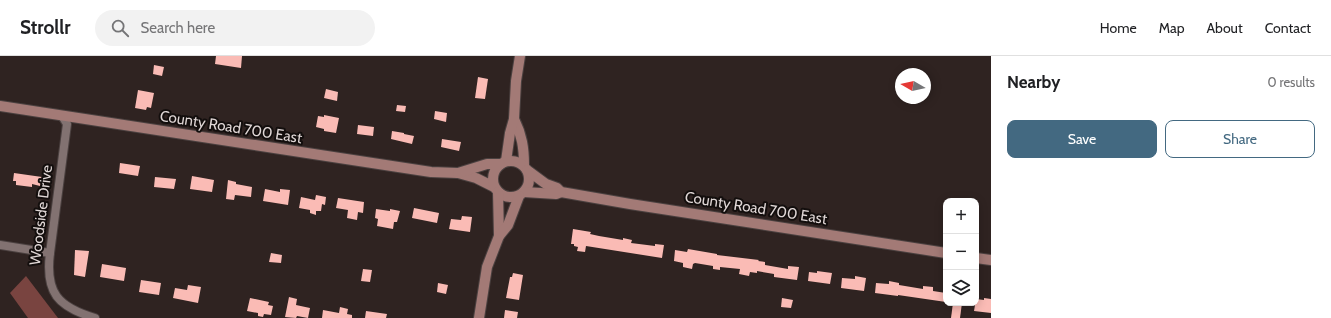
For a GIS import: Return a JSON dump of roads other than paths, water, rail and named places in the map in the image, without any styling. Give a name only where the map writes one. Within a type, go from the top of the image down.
[{"type":"main road","points":[[503,162],[514,119],[516,81],[520,56]]},
{"type":"main road","name":"County Road 700 East","points":[[0,106],[431,172],[458,173],[476,178],[496,189]]},
{"type":"main road","points":[[479,318],[487,267],[499,236],[508,225],[521,194],[529,182],[520,131],[514,119]]},
{"type":"main road","points":[[499,236],[496,189],[493,181],[493,174],[496,168],[503,162],[512,160],[518,162],[526,168]]},
{"type":"main road","name":"County Road 700 East","points":[[458,173],[486,164],[503,162]]},
{"type":"main road","name":"County Road 700 East","points":[[526,168],[546,184],[557,188],[561,192]]},
{"type":"main road","points":[[496,189],[508,197],[521,194]]},
{"type":"main road","name":"County Road 700 East","points":[[521,194],[556,194],[561,192],[943,253]]},
{"type":"main road","points":[[979,258],[991,260]]},
{"type":"street","name":"Woodside Drive","points":[[62,116],[67,124],[48,267],[48,279],[52,290],[70,308],[79,313],[95,318]]},
{"type":"street","points":[[0,245],[50,253]]}]
